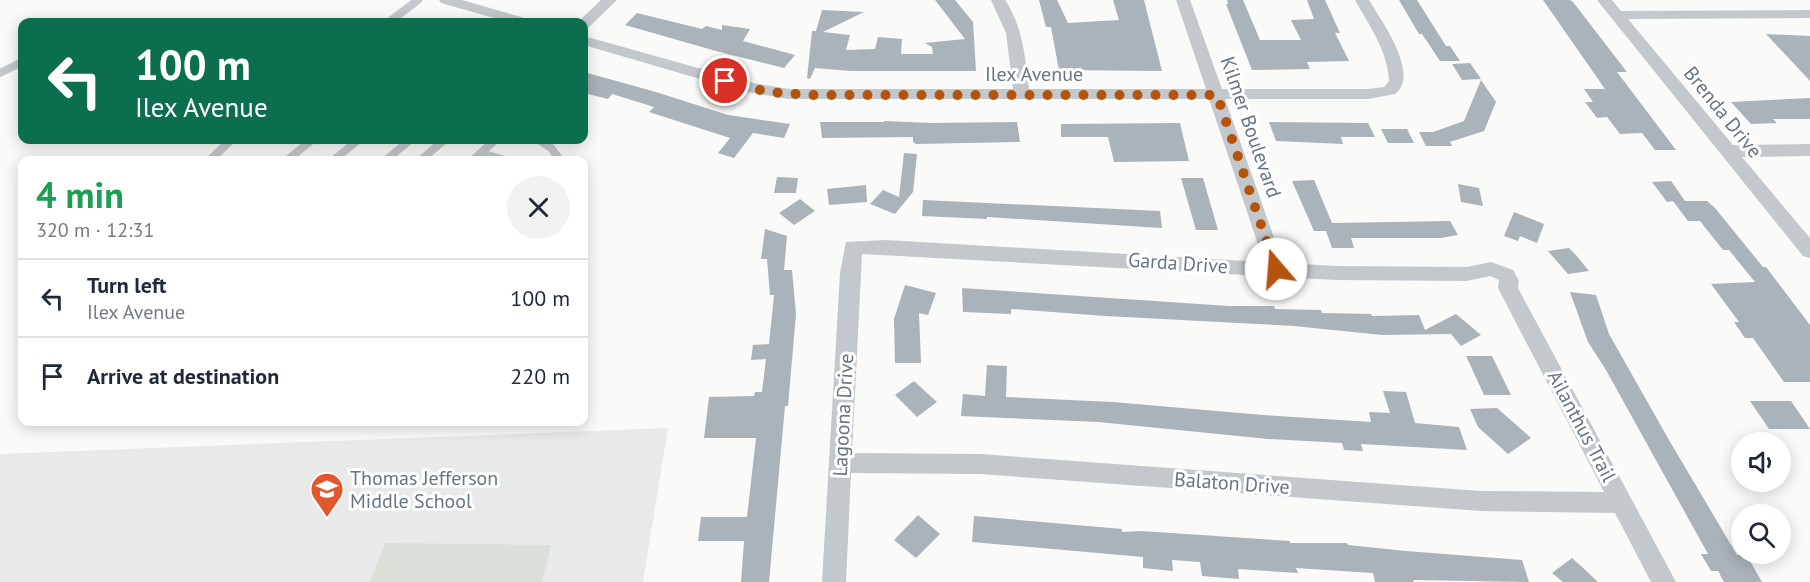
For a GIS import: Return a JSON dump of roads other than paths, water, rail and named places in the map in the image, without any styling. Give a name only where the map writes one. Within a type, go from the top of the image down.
[{"type":"street","points":[[447,0],[509,18]]},
{"type":"street","points":[[588,20],[610,0]]},
{"type":"street","points":[[998,0],[1008,18],[1015,41],[1022,95]]},
{"type":"street","name":"Kilmer Boulevard","points":[[1183,0],[1276,269]]},
{"type":"street","name":"Ilex Avenue","points":[[588,41],[747,87],[779,93],[812,95],[1353,94],[1392,89],[1399,79],[1398,72],[1391,53],[1362,0]]},
{"type":"street","name":"Brenda Drive","points":[[1604,0],[1810,251]]},
{"type":"street","points":[[1617,15],[1810,14]]},
{"type":"street","points":[[1728,151],[1810,150]]},
{"type":"street","name":"Garda Drive","points":[[854,247],[1054,255],[1389,275],[1467,274],[1491,269],[1501,272]]},
{"type":"street","name":"Lagoona Drive","points":[[834,582],[850,273],[854,247]]},
{"type":"street","name":"Ailanthus Trail","points":[[1501,272],[1506,275],[1509,281],[1508,288],[1665,582]]},
{"type":"street","name":"Balaton Drive","points":[[841,463],[980,464],[1480,501],[1623,503]]},
{"type":"lane","points":[[394,18],[418,0]]},
{"type":"lane","points":[[0,73],[18,64]]},
{"type":"lane","points":[[213,156],[226,144]]},
{"type":"lane","points":[[292,156],[307,144]]},
{"type":"lane","points":[[339,156],[353,144]]},
{"type":"lane","points":[[391,156],[405,144]]},
{"type":"lane","points":[[426,156],[440,144]]},
{"type":"lane","points":[[478,156],[491,144]]},
{"type":"lane","points":[[547,144],[559,156]]},
{"type":"lane","points":[[481,153],[491,156]]},
{"type":"place","name":"Thomas Jefferson Middle School","points":[[327,518]]}]
